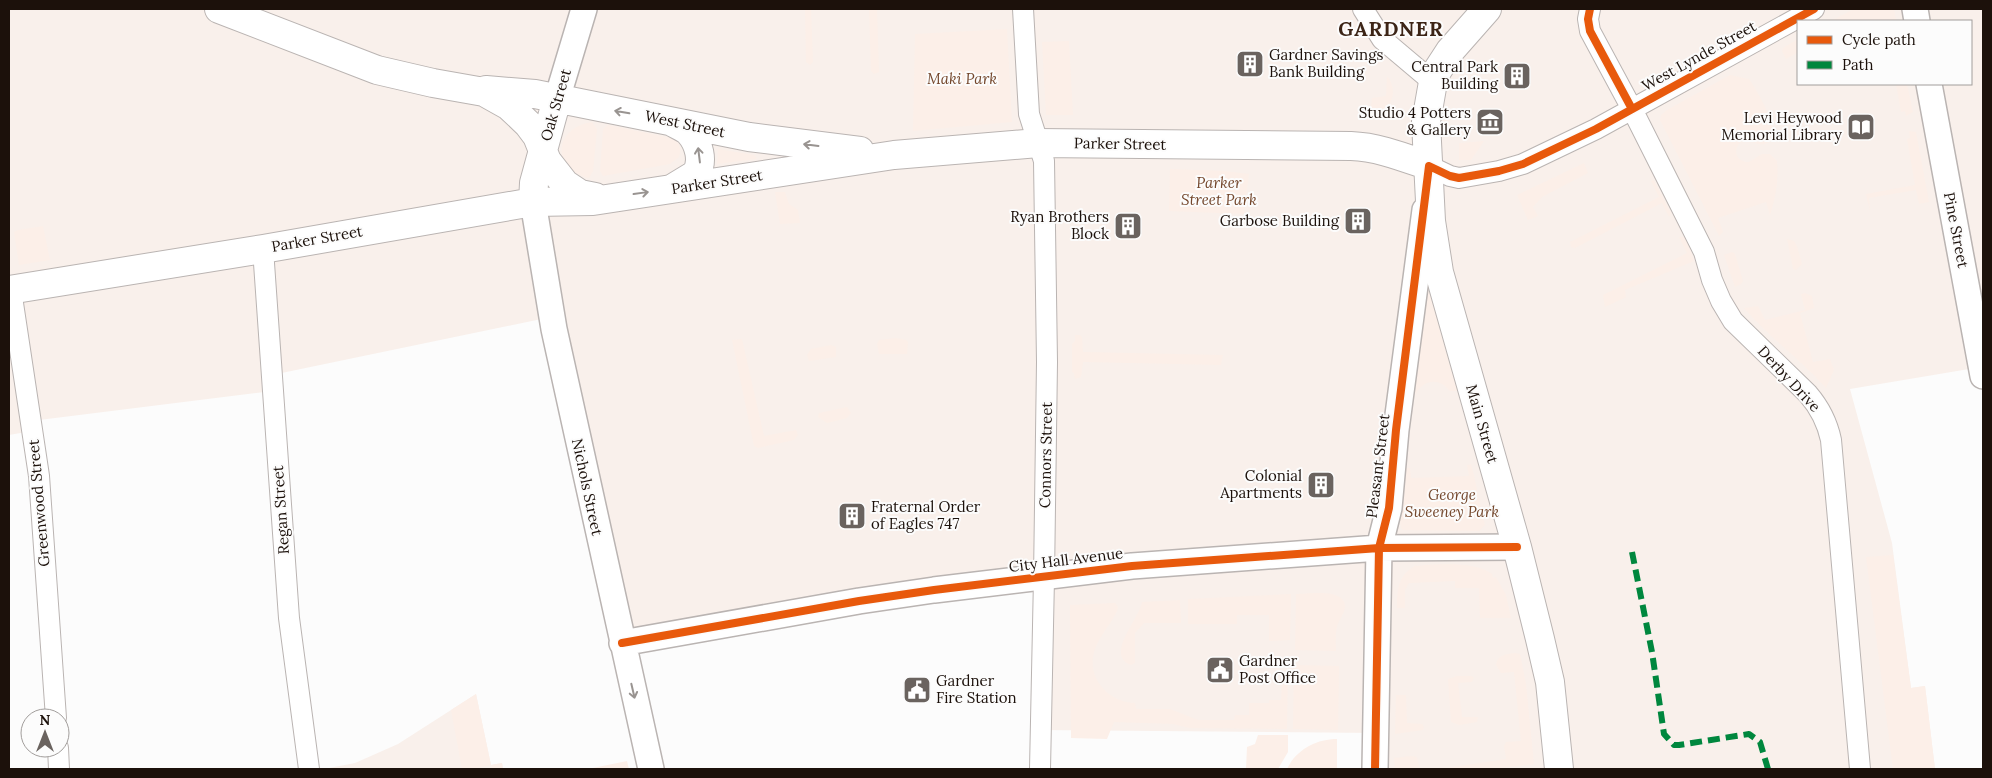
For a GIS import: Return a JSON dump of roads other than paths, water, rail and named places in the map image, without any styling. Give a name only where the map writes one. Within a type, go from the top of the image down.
[{"type":"main road","name":"West Street","points":[[220,9],[377,70],[432,83],[477,90],[498,89],[558,99],[757,138],[894,155]]},
{"type":"main road","name":"Main Street","points":[[1487,9],[1450,51],[1437,71],[1433,82],[1426,122],[1431,221],[1439,272],[1517,546],[1550,682],[1560,769]]},
{"type":"main road","name":"West Street","points":[[477,90],[500,101],[520,115],[537,136],[557,176],[573,190],[590,197],[609,198]]},
{"type":"main road","name":"Oak Street","points":[[533,202],[534,183],[558,99]]},
{"type":"main road","points":[[670,121],[690,134],[696,144],[700,159],[696,174],[672,189]]},
{"type":"main road","name":"Parker Street","points":[[10,290],[263,249],[533,202],[584,201],[609,198],[894,155],[1038,143],[1361,147],[1389,152],[1429,166]]},
{"type":"street","name":"Oak Street","points":[[558,99],[584,9]]},
{"type":"street","name":"Connors Street","points":[[1023,9],[1029,114],[1044,161],[1047,362],[1040,769]]},
{"type":"street","points":[[1363,9],[1382,39],[1433,82]]},
{"type":"street","name":"Derby Drive","points":[[1590,9],[1588,25],[1596,44],[1632,108],[1704,252],[1712,280],[1721,301],[1733,321],[1813,400],[1824,416],[1828,426],[1831,440],[1860,769]]},
{"type":"street","name":"West Lynde Street","points":[[1429,166],[1459,178],[1503,170],[1531,160],[1596,129],[1814,9]]},
{"type":"street","name":"Pine Street","points":[[1929,85],[1983,376]]},
{"type":"street","name":"Pleasant Street","points":[[1375,769],[1379,548],[1389,508],[1396,430],[1429,166]]},
{"type":"street","name":"Nichols Street","points":[[533,202],[554,329],[651,769]]},
{"type":"street","name":"Regan Street","points":[[263,249],[289,618],[309,769]]},
{"type":"street","name":"Greenwood Street","points":[[10,290],[39,476],[55,708]]},
{"type":"street","name":"City Hall Avenue","points":[[622,643],[939,589],[1044,578],[1132,566],[1379,548],[1517,546]]},
{"type":"place","name":"Gardner Savings Bank Building","points":[[1250,64]]},
{"type":"place","name":"Central Park Building","points":[[1517,76]]},
{"type":"place","name":"Studio 4 Potters & Gallery","points":[[1490,122]]},
{"type":"place","name":"Levi Heywood Memorial Library","points":[[1861,127]]},
{"type":"place","name":"Garbose Building","points":[[1358,221]]},
{"type":"place","name":"Ryan Brothers Block","points":[[1128,226]]},
{"type":"place","name":"Colonial Apartments","points":[[1321,485]]},
{"type":"place","name":"Fraternal Order of Eagles 747","points":[[852,516]]},
{"type":"place","name":"Gardner Post Office","points":[[1220,670]]},
{"type":"place","name":"Gardner Fire Station","points":[[917,690]]},
{"type":"district","name":"GARDNER","points":[[1391,29]]},
{"type":"park label","name":"Maki Park","points":[[962,79]]},
{"type":"park label","name":"Parker Street Park","points":[[1219,192]]},
{"type":"park label","name":"George Sweeney Park","points":[[1452,504]]}]
